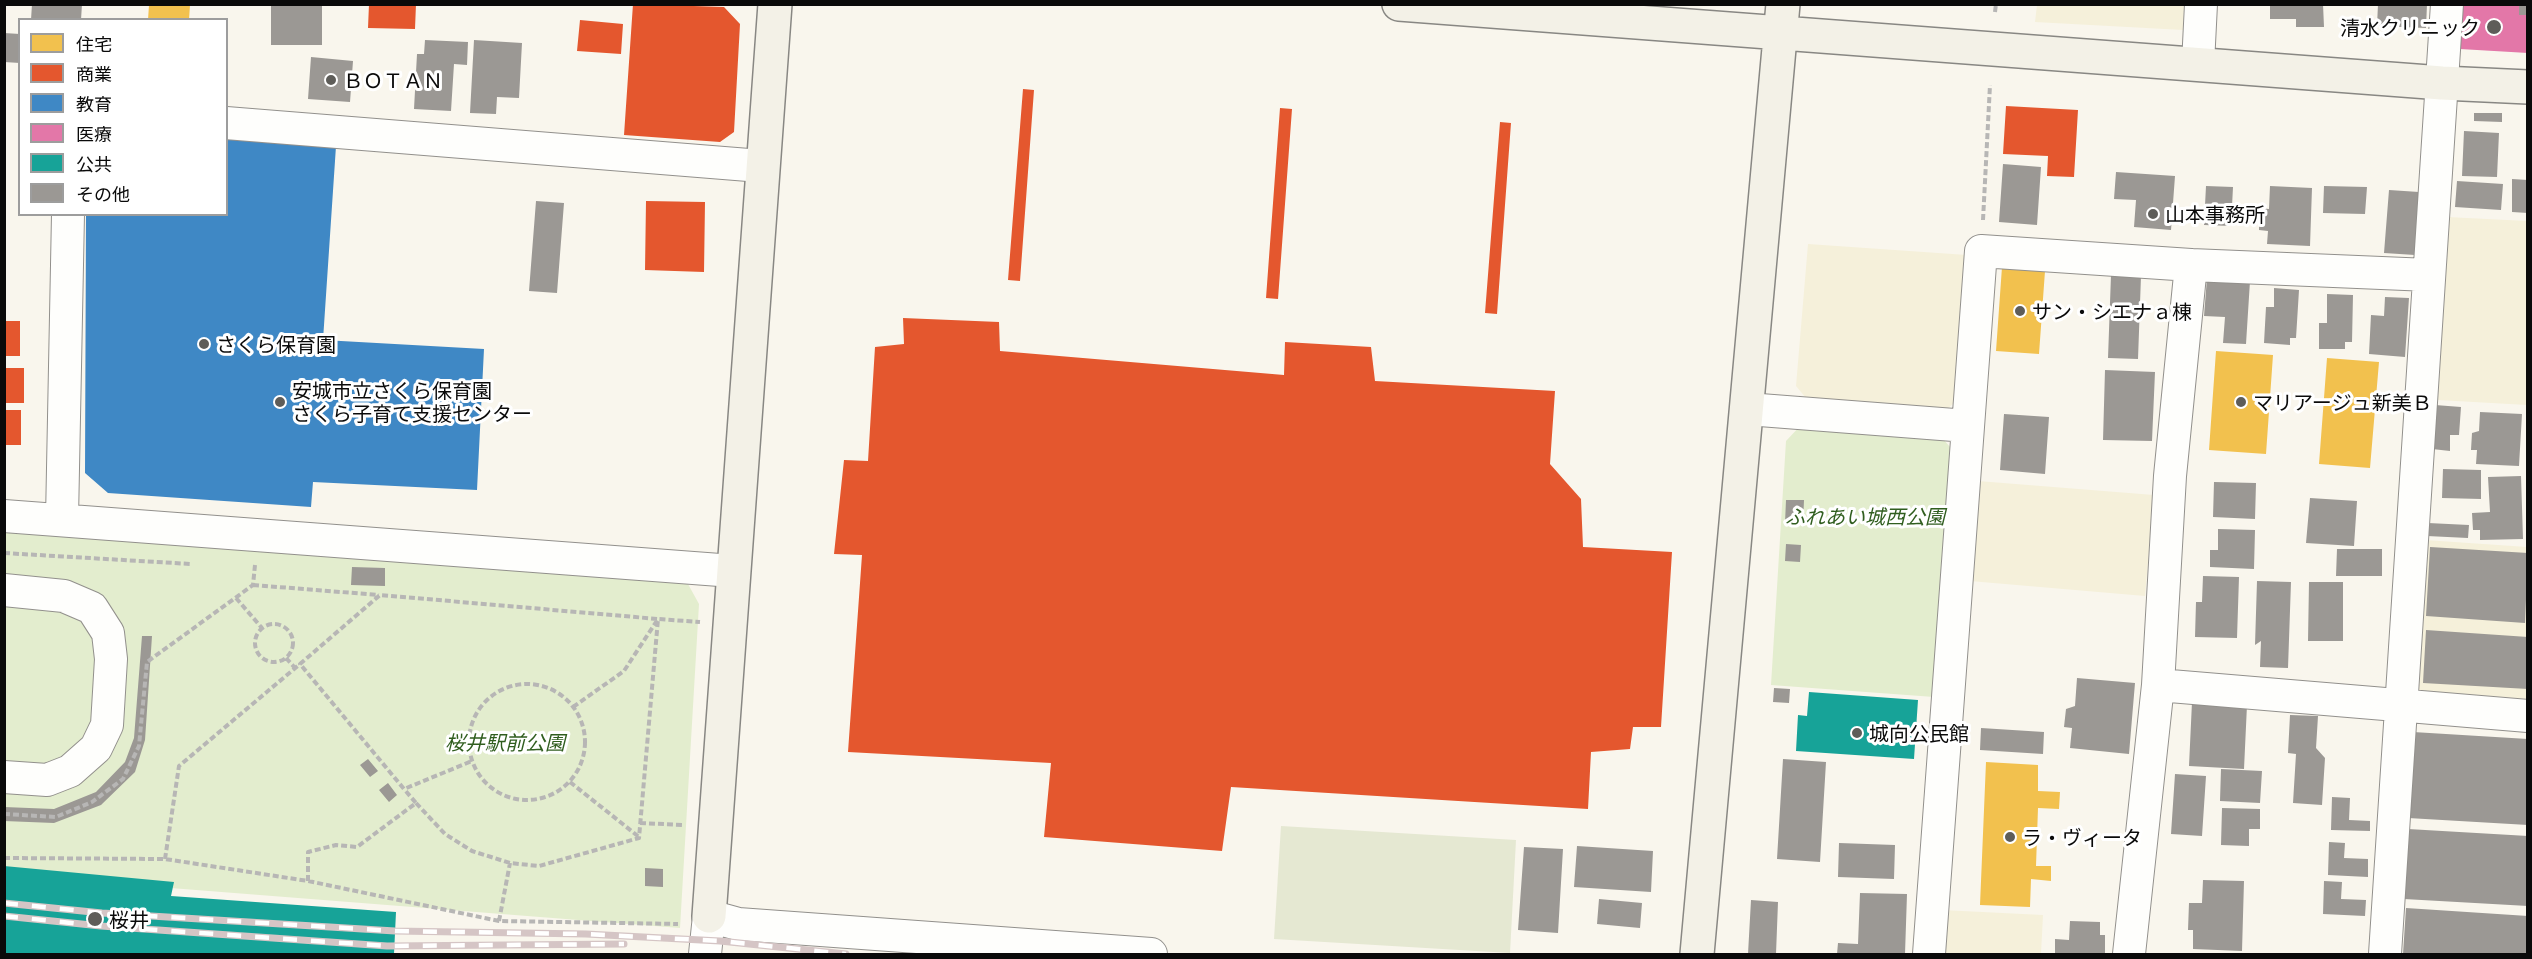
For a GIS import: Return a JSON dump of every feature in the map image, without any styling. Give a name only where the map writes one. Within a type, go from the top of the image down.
[{"type":"street","points":[[705,954],[697,920],[733,571],[761,166],[775,4]]},
{"type":"street","points":[[1399,4],[1782,19],[2198,64],[2528,87]]},
{"type":"street","points":[[2198,64],[2201,4]]},
{"type":"street","points":[[2385,954],[2447,4]]},
{"type":"street","points":[[1697,954],[1782,19]]},
{"type":"street","points":[[228,123],[761,166]]},
{"type":"street","points":[[62,519],[68,216]]},
{"type":"street","points":[[1929,954],[1981,251],[2191,265],[2428,275]]},
{"type":"street","points":[[2129,954],[2158,685],[2170,476],[2191,265]]},
{"type":"street","points":[[1747,409],[1967,426]]},
{"type":"street","points":[[4,516],[733,571]]},
{"type":"street","points":[[4,590],[64,596],[92,608],[108,633],[111,659],[107,725],[96,748],[70,771],[47,780],[4,777]]},
{"type":"street","points":[[2158,685],[2528,716]]},
{"type":"street","points":[[697,920],[1151,954]]},
{"type":"path","points":[[1995,12],[1996,4]]},
{"type":"path","points":[[1981,251],[1990,85]]},
{"type":"path","points":[[253,585],[258,534]]},
{"type":"path","points":[[4,553],[195,565]]},
{"type":"path","points":[[243,568],[255,568]]},
{"type":"path","points":[[147,662],[253,585],[706,623]]},
{"type":"path","points":[[165,859],[179,766],[380,595]]},
{"type":"path","points":[[236,598],[261,628]]},
{"type":"path","points":[[573,707],[624,671],[658,619]]},
{"type":"path","points":[[639,838],[658,619]]},
{"type":"path","points":[[272,624],[289,631],[293,644],[286,658],[270,662],[259,655],[255,638],[261,628],[272,624]]},
{"type":"path","points":[[286,658],[295,668]]},
{"type":"path","points":[[300,664],[416,803],[445,834],[472,851],[510,863],[539,866],[639,838]]},
{"type":"path","points":[[527,683],[544,686],[561,694],[573,707],[583,725],[585,745],[580,764],[570,782],[554,794],[535,800],[515,799],[497,792],[482,779],[472,761],[469,744],[471,725],[479,709],[491,696],[507,687],[527,683]]},
{"type":"path","points":[[404,789],[472,761]]},
{"type":"path","points":[[570,782],[639,838]]},
{"type":"path","points":[[308,881],[308,852],[336,845],[357,847],[416,803]]},
{"type":"path","points":[[640,823],[691,825]]},
{"type":"path","points":[[4,858],[165,859],[308,881],[499,921],[697,920]]},
{"type":"path","points":[[499,921],[510,863]]},
{"type":"shaded area","points":[[2037,5],[2184,5],[2183,30],[2035,22]]},
{"type":"shaded area","points":[[2447,217],[2527,221],[2527,405],[2438,400]]},
{"type":"shaded area","points":[[1808,244],[1967,255],[1956,401],[1945,411],[1806,398],[1796,386]]},
{"type":"shaded area","points":[[1978,481],[2154,495],[2145,596],[1970,581]]},
{"type":"shaded area","points":[[2425,540],[2527,547],[2527,699],[2415,691]]},
{"type":"shaded area","points":[[1942,910],[2043,915],[2041,954],[1940,954]]},
{"type":"green space","name":"ふれあい城西公園","points":[[1802,424],[1944,440],[1956,454],[1934,697],[1771,685],[1786,441]]},
{"type":"green space","name":"桜井駅前公園","points":[[5,532],[688,584],[699,604],[680,928],[5,875]]},
{"type":"green space","points":[[1281,826],[1516,840],[1510,953],[1274,939]]},
{"type":"building: 住宅","points":[[149,5],[190,5],[189,18],[148,18]]},
{"type":"building: 住宅","name":"サン・シエナａ棟","points":[[2002,267],[2045,271],[2039,354],[1996,351]]},
{"type":"building: 住宅","name":"マリアージュ新美Ｂ","points":[[2216,351],[2273,355],[2266,454],[2209,450]]},
{"type":"building: 住宅","points":[[2327,358],[2379,362],[2370,468],[2319,464]]},
{"type":"building: 住宅","name":"ラ・ヴィータ","points":[[1986,762],[2038,765],[2038,791],[2060,792],[2059,809],[2038,808],[2036,866],[2051,866],[2051,881],[2031,879],[2030,907],[1980,905]]},
{"type":"building: 商業","points":[[369,4],[416,4],[415,29],[368,28]]},
{"type":"building: 商業","points":[[633,4],[724,7],[740,24],[734,132],[720,142],[624,135]]},
{"type":"building: 商業","points":[[580,20],[623,24],[621,54],[577,51]]},
{"type":"building: 商業","points":[[1023,89],[1034,90],[1020,281],[1008,280]]},
{"type":"building: 商業","points":[[2006,106],[2078,110],[2074,177],[2047,176],[2048,156],[2003,154]]},
{"type":"building: 商業","points":[[1280,108],[1292,109],[1278,299],[1266,298]]},
{"type":"building: 商業","points":[[1500,122],[1511,123],[1497,314],[1485,313]]},
{"type":"building: 商業","points":[[646,201],[705,202],[704,272],[645,270]]},
{"type":"building: 商業","points":[[903,318],[999,322],[1000,351],[1284,375],[1285,342],[1371,347],[1375,381],[1555,391],[1550,464],[1581,499],[1583,547],[1672,552],[1661,727],[1633,727],[1630,749],[1591,752],[1588,809],[1231,787],[1222,851],[1044,837],[1051,763],[848,752],[862,555],[834,554],[844,460],[868,461],[875,347],[904,344]]},
{"type":"building: 商業","points":[[4,321],[20,321],[20,356],[4,356]]},
{"type":"building: 商業","points":[[4,368],[24,368],[24,403],[4,403]]},
{"type":"building: 商業","points":[[4,410],[21,410],[21,445],[4,445]]},
{"type":"building: 教育","name":"さくら保育園","points":[[228,138],[336,146],[323,340],[484,349],[477,490],[313,482],[311,507],[108,493],[85,473],[86,216],[228,216]]},
{"type":"building: 医療","name":"清水クリニック","points":[[2462,4],[2528,4],[2528,53],[2460,49]]},
{"type":"building: 公共","name":"城向公民館","points":[[1809,692],[1918,700],[1914,759],[1796,751],[1798,715],[1807,716]]},
{"type":"building: 公共","name":"桜井","points":[[4,866],[174,882],[171,896],[396,912],[394,954],[4,954]]},
{"type":"building: その他","points":[[32,4],[82,4],[81,18],[31,18]]},
{"type":"building: その他","points":[[271,4],[322,4],[322,45],[271,45]]},
{"type":"building: その他","points":[[2270,4],[2323,4],[2324,27],[2296,27],[2296,19],[2270,19]]},
{"type":"building: その他","points":[[2378,4],[2427,4],[2426,28],[2377,26]]},
{"type":"building: その他","points":[[2519,4],[2528,4],[2528,15],[2519,15]]},
{"type":"building: その他","points":[[4,33],[18,34],[18,63],[4,62]]},
{"type":"building: その他","points":[[425,40],[468,42],[467,65],[454,64],[451,111],[414,109],[417,54],[424,54]]},
{"type":"building: その他","points":[[474,40],[522,43],[519,98],[497,97],[496,114],[470,113]]},
{"type":"building: その他","name":"ＢＯＴＡＮ","points":[[311,57],[353,61],[350,102],[308,99]]},
{"type":"building: その他","points":[[2474,113],[2502,113],[2502,122],[2474,121]]},
{"type":"building: その他","points":[[2464,131],[2499,133],[2497,177],[2462,176]]},
{"type":"building: その他","points":[[2003,164],[2041,167],[2037,225],[1999,222]]},
{"type":"building: その他","name":"山本事務所","points":[[2116,172],[2175,176],[2171,230],[2134,227],[2136,200],[2114,199]]},
{"type":"building: その他","points":[[2512,179],[2528,180],[2528,213],[2512,212]]},
{"type":"building: その他","points":[[2457,181],[2503,184],[2501,210],[2455,207]]},
{"type":"building: その他","points":[[2206,186],[2233,187],[2231,226],[2204,225]]},
{"type":"building: その他","points":[[2270,186],[2312,188],[2310,246],[2267,244],[2268,231],[2259,230],[2259,208],[2269,209]]},
{"type":"building: その他","points":[[2324,186],[2367,187],[2365,214],[2323,213]]},
{"type":"building: その他","points":[[2389,190],[2419,192],[2415,255],[2384,253]]},
{"type":"building: その他","points":[[536,201],[564,203],[557,293],[529,291]]},
{"type":"building: その他","points":[[2111,275],[2141,276],[2138,359],[2108,358]]},
{"type":"building: その他","points":[[2207,278],[2250,281],[2246,344],[2223,343],[2225,317],[2204,316]]},
{"type":"building: その他","points":[[2274,288],[2299,290],[2296,338],[2290,338],[2290,345],[2264,343],[2266,307],[2274,307]]},
{"type":"building: その他","points":[[2327,294],[2353,295],[2352,342],[2345,342],[2345,349],[2319,349],[2319,323],[2327,323]]},
{"type":"building: その他","points":[[2385,297],[2409,298],[2405,357],[2369,354],[2371,315],[2384,316]]},
{"type":"building: その他","points":[[2105,370],[2155,372],[2152,441],[2103,440]]},
{"type":"building: その他","points":[[2435,405],[2461,407],[2459,435],[2450,435],[2450,451],[2432,449]]},
{"type":"building: その他","points":[[2480,412],[2522,414],[2519,466],[2476,464],[2477,450],[2471,450],[2472,433],[2479,431]]},
{"type":"building: その他","points":[[2004,414],[2049,417],[2045,474],[2000,470]]},
{"type":"building: その他","points":[[2443,469],[2481,470],[2481,499],[2442,498]]},
{"type":"building: その他","points":[[2521,476],[2523,539],[2480,540],[2480,530],[2473,530],[2472,513],[2490,512],[2488,477]]},
{"type":"building: その他","points":[[2214,482],[2256,483],[2255,519],[2213,517]]},
{"type":"building: その他","points":[[2310,498],[2357,501],[2354,546],[2306,543]]},
{"type":"building: その他","points":[[1786,500],[1804,500],[1803,524],[1785,523]]},
{"type":"building: その他","points":[[2428,523],[2469,525],[2468,538],[2427,536]]},
{"type":"building: その他","points":[[2218,529],[2255,530],[2254,569],[2210,567],[2210,550],[2218,550]]},
{"type":"building: その他","points":[[1786,544],[1801,545],[1800,562],[1785,561]]},
{"type":"building: その他","points":[[2430,547],[2528,553],[2525,623],[2426,616]]},
{"type":"building: その他","points":[[2337,549],[2382,549],[2382,576],[2336,576]]},
{"type":"building: その他","points":[[352,567],[385,568],[385,586],[351,585]]},
{"type":"building: その他","points":[[2203,576],[2239,577],[2237,638],[2195,637],[2196,602],[2202,602]]},
{"type":"building: その他","points":[[2257,581],[2291,582],[2288,668],[2260,667],[2261,641],[2255,645]]},
{"type":"building: その他","points":[[2309,582],[2343,582],[2343,641],[2308,641]]},
{"type":"building: その他","points":[[2426,630],[2528,637],[2528,689],[2423,683]]},
{"type":"building: その他","points":[[142,636],[152,636],[145,740],[135,772],[101,805],[54,823],[4,821],[4,807],[54,809],[96,792],[125,762],[134,738]]},
{"type":"building: その他","points":[[2077,678],[2135,683],[2129,754],[2070,748],[2072,728],[2064,727],[2066,709],[2075,706]]},
{"type":"building: その他","points":[[1774,688],[1790,689],[1789,703],[1773,702]]},
{"type":"building: その他","points":[[2192,702],[2247,705],[2244,769],[2189,766]]},
{"type":"building: その他","points":[[2290,715],[2318,716],[2316,748],[2325,758],[2322,805],[2293,803],[2296,754],[2288,753]]},
{"type":"building: その他","points":[[1981,728],[2044,732],[2043,754],[1980,750]]},
{"type":"building: その他","points":[[2413,732],[2528,739],[2528,825],[2408,818]]},
{"type":"building: その他","points":[[368,759],[378,771],[370,777],[360,765]]},
{"type":"building: その他","points":[[1783,759],[1826,762],[1820,862],[1777,859]]},
{"type":"building: その他","points":[[2221,769],[2262,771],[2260,803],[2220,801]]},
{"type":"building: その他","points":[[2175,774],[2206,776],[2202,836],[2171,834]]},
{"type":"building: その他","points":[[388,783],[397,795],[389,802],[379,790]]},
{"type":"building: その他","points":[[2332,797],[2350,798],[2349,820],[2370,821],[2370,831],[2331,830]]},
{"type":"building: その他","points":[[2222,808],[2260,809],[2260,829],[2249,829],[2249,846],[2221,845]]},
{"type":"building: その他","points":[[2408,829],[2528,836],[2528,906],[2404,899]]},
{"type":"building: その他","points":[[2329,842],[2345,843],[2344,858],[2368,859],[2368,877],[2328,875]]},
{"type":"building: その他","points":[[1839,843],[1895,845],[1894,879],[1838,877]]},
{"type":"building: その他","points":[[1577,846],[1653,851],[1651,892],[1574,887]]},
{"type":"building: その他","points":[[1524,847],[1563,849],[1558,933],[1518,930]]},
{"type":"building: その他","points":[[645,868],[663,869],[663,887],[645,886]]},
{"type":"building: その他","points":[[2203,880],[2244,881],[2242,951],[2193,949],[2193,930],[2188,930],[2189,903],[2202,903]]},
{"type":"building: その他","points":[[2324,881],[2342,882],[2341,899],[2366,900],[2365,916],[2323,914]]},
{"type":"building: その他","points":[[1860,893],[1907,894],[1905,954],[1837,954],[1838,943],[1858,944]]},
{"type":"building: その他","points":[[1599,899],[1642,903],[1640,928],[1597,924]]},
{"type":"building: その他","points":[[1751,900],[1778,902],[1776,954],[1748,954]]},
{"type":"building: その他","points":[[2406,908],[2528,916],[2528,954],[2403,954]]},
{"type":"building: その他","points":[[2070,921],[2100,922],[2100,935],[2105,935],[2105,954],[2055,954],[2055,939],[2069,940]]},
{"type":"railway","points":[[4,903],[102,913],[395,931],[586,934],[720,941],[846,954]]},
{"type":"railway","points":[[4,916],[101,926],[387,946],[624,944]]},
{"type":"place","name":"清水クリニック","points":[[2494,27]]},
{"type":"place","name":"ＢＯＴＡＮ","points":[[331,80]]},
{"type":"place","name":"山本事務所","points":[[2153,214]]},
{"type":"place","name":"サン・シエナａ棟","points":[[2020,311]]},
{"type":"place","name":"さくら保育園","points":[[204,344]]},
{"type":"place","name":"安城市立さくら保育園 さくら子育て支援センター","points":[[280,402]]},
{"type":"place","name":"マリアージュ新美Ｂ","points":[[2241,402]]},
{"type":"place","name":"城向公民館","points":[[1857,733]]},
{"type":"place","name":"ラ・ヴィータ","points":[[2010,837]]},
{"type":"place","name":"桜井","points":[[95,919]]}]
